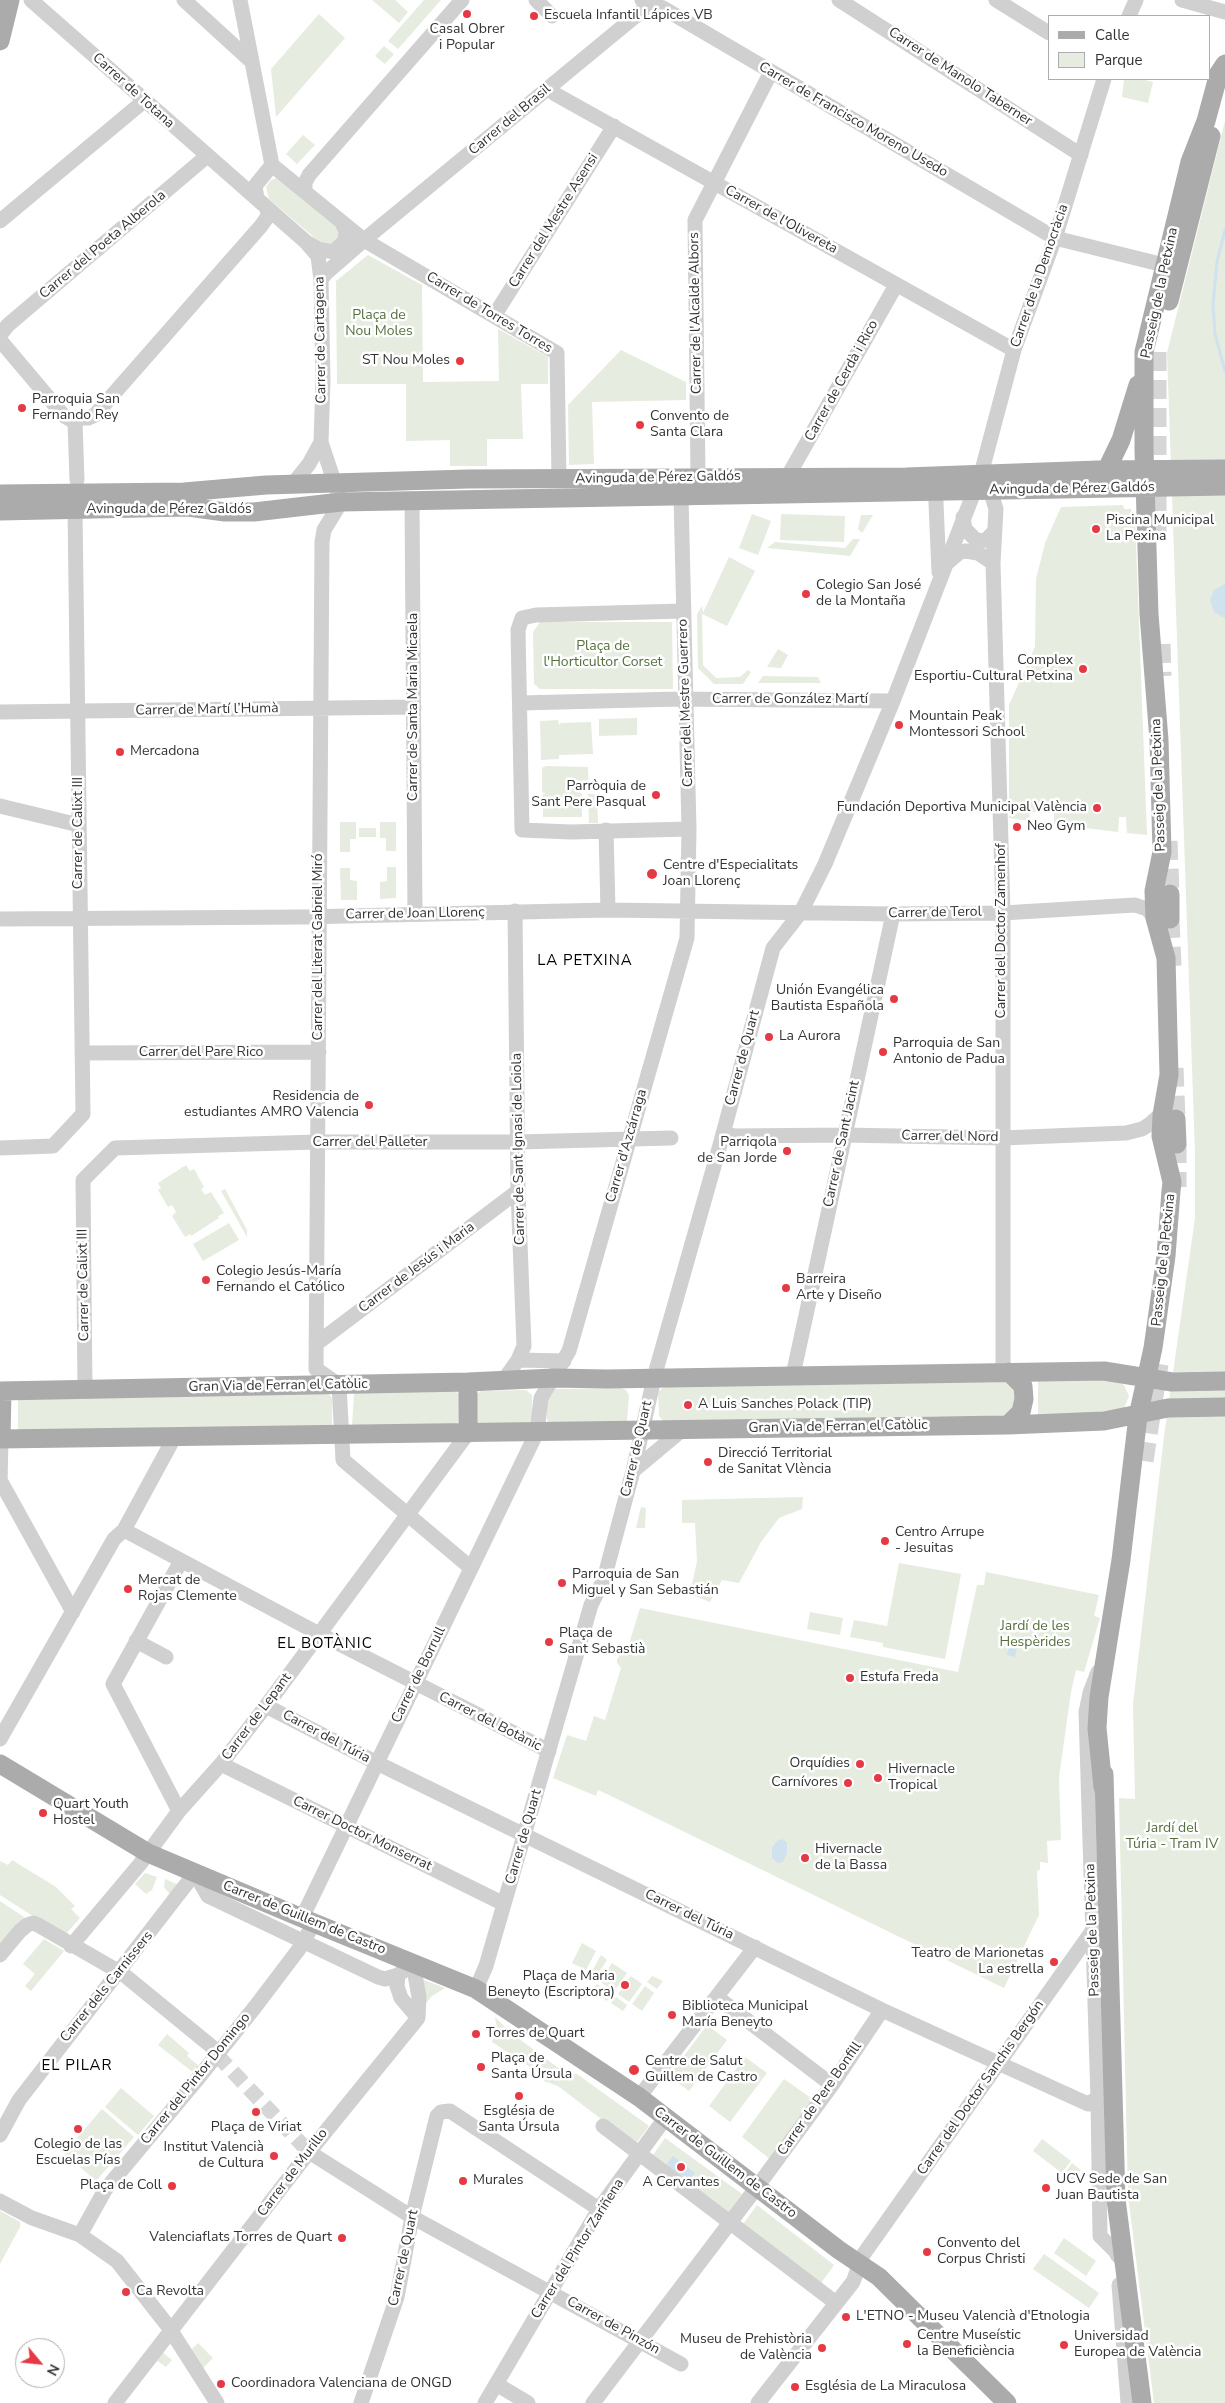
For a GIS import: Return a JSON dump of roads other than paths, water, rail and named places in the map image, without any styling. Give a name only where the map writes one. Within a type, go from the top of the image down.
[{"type":"main road","points":[[0,41],[10,0]]},
{"type":"main road","name":"Passeig de la Petxina","points":[[1177,1144],[1170,1111],[1166,958],[1163,919],[1154,891],[1162,852],[1159,740],[1148,614],[1144,469],[1151,352],[1164,265],[1190,162],[1206,121],[1219,72],[1225,64]]},
{"type":"main road","name":"Passeig de la Petxina","points":[[1151,352],[1225,82]]},
{"type":"main road","points":[[1107,469],[1124,431],[1151,352]]},
{"type":"main road","points":[[1171,478],[1225,468]]},
{"type":"main road","name":"Avinguda de Pérez Galdós","points":[[982,485],[1107,469],[1144,469],[1171,478]]},
{"type":"main road","name":"Avinguda de Pérez Galdós","points":[[0,494],[184,492],[266,485],[468,479],[788,476],[935,484],[1145,489],[1171,478]]},
{"type":"main road","points":[[1171,478],[1225,486]]},
{"type":"main road","name":"Avinguda de Pérez Galdós","points":[[0,482],[184,480],[266,485]]},
{"type":"main road","name":"Avinguda de Pérez Galdós","points":[[0,511],[188,507],[224,512],[254,512],[308,504],[341,502],[681,496],[935,484]]},
{"type":"main road","name":"Avinguda de Pérez Galdós","points":[[0,499],[212,496],[275,503],[308,504]]},
{"type":"main road","points":[[1157,532],[1161,644]]},
{"type":"main road","name":"Passeig de la Petxina","points":[[1163,919],[1170,894]]},
{"type":"main road","name":"Passeig de la Petxina","points":[[1104,1788],[1097,1714],[1115,1600],[1138,1416],[1145,1378],[1154,1348],[1166,1256],[1172,1182],[1161,1136],[1170,1111]]},
{"type":"main road","name":"Gran Via de Ferran el Catòlic","points":[[1,1391],[468,1382],[554,1378],[1104,1371],[1172,1382],[1225,1381]]},
{"type":"main road","points":[[1006,1372],[1023,1386],[1024,1398],[1020,1412],[1008,1425]]},
{"type":"main road","points":[[468,1382],[468,1433]]},
{"type":"main road","points":[[1,1391],[1,1438]]},
{"type":"main road","name":"Gran Via de Ferran el Catòlic","points":[[1,1438],[1008,1425],[1104,1421],[1138,1416],[1168,1408],[1225,1407]]},
{"type":"main road","name":"Passeig de la Petxina","points":[[1142,2403],[1116,2199],[1104,1788],[1108,1699],[1124,1631],[1144,1461]]},
{"type":"main road","name":"Carrer de Guillem de Castro","points":[[0,1764],[148,1853],[476,1989],[639,2097],[879,2277],[1007,2403]]},
{"type":"street","name":"Carrer de Totana","points":[[32,0],[144,101],[306,242]]},
{"type":"street","points":[[184,0],[252,62]]},
{"type":"street","points":[[70,418],[88,418],[95,415],[268,216],[255,186],[272,165],[240,0]]},
{"type":"street","points":[[305,192],[305,183],[309,175],[462,0]]},
{"type":"street","points":[[536,0],[552,16]]},
{"type":"street","name":"Carrer de Manolo Taberner","points":[[839,0],[1081,155]]},
{"type":"street","points":[[996,0],[1048,32]]},
{"type":"street","points":[[1129,15],[1136,0]]},
{"type":"street","points":[[1182,0],[1225,12]]},
{"type":"street","name":"Carrer de Francisco Moreno Usedo","points":[[649,1],[1055,238],[1164,265]]},
{"type":"street","name":"Carrer del Brasil","points":[[322,280],[326,273],[364,240],[548,88],[649,1]]},
{"type":"street","name":"Carrer de l'Alcalde Albors","points":[[698,477],[695,220],[772,72]]},
{"type":"street","name":"Carrer de la Democràcia","points":[[893,701],[963,517],[982,485],[1014,350],[1055,238],[1104,80]]},
{"type":"street","name":"Carrer de l'Olivereta","points":[[548,88],[555,94],[1014,350]]},
{"type":"street","points":[[0,221],[144,101]]},
{"type":"street","name":"Carrer del Mestre Asensi","points":[[494,316],[614,126]]},
{"type":"street","name":"Carrer del Poeta Alberola","points":[[0,335],[8,325],[208,156]]},
{"type":"street","name":"Carrer de Torres Torres","points":[[272,165],[364,240],[557,353],[559,479]]},
{"type":"street","points":[[306,242],[323,251],[338,249],[345,240],[346,231],[342,223]]},
{"type":"street","name":"Carrer de Cartagena","points":[[306,242],[318,256],[322,280],[323,380],[321,442]]},
{"type":"street","name":"Carrer de Cerdà i Rico","points":[[788,476],[896,285]]},
{"type":"street","points":[[0,340],[62,413],[75,424],[77,480]]},
{"type":"street","points":[[321,442],[341,502]]},
{"type":"street","points":[[292,484],[309,464],[321,442]]},
{"type":"street","points":[[935,484],[938,583]]},
{"type":"street","name":"Carrer del Doctor Zamenhof","points":[[982,485],[996,509],[992,563],[1003,912],[1002,1138],[1006,1372]]},
{"type":"street","name":"Carrer del Mestre Guerrero","points":[[681,496],[687,699],[688,911]]},
{"type":"street","name":"Carrer de Santa Maria Micaela","points":[[412,500],[415,914]]},
{"type":"street","name":"Carrer del Literat Gabriel Miró","points":[[340,1385],[316,1369],[316,1344],[322,542],[324,530],[341,502]]},
{"type":"street","name":"Carrer de Calixt III","points":[[0,1148],[53,1146],[83,1114],[75,510]]},
{"type":"street","points":[[963,517],[964,529],[977,541],[986,540],[995,531]]},
{"type":"street","points":[[946,563],[960,552],[973,551],[992,563]]},
{"type":"street","points":[[683,612],[536,615],[522,618],[518,630],[521,703],[522,830],[571,832],[689,829]]},
{"type":"street","points":[[521,703],[687,699]]},
{"type":"street","name":"Carrer de González Martí","points":[[687,699],[893,701]]},
{"type":"street","name":"Carrer de Quart","points":[[476,1989],[486,1966],[591,1605],[604,1580],[633,1471],[654,1378],[773,948],[801,912],[825,864],[893,701]]},
{"type":"street","name":"Carrer de Martí l’Humà","points":[[0,712],[414,707]]},
{"type":"street","points":[[0,806],[79,825]]},
{"type":"street","points":[[606,830],[608,910]]},
{"type":"street","name":"Carrer de Terol","points":[[801,912],[893,914],[1003,912],[1135,905],[1147,909],[1163,919]]},
{"type":"street","name":"Carrer de Joan Llorenç","points":[[0,919],[320,916],[608,910],[801,912]]},
{"type":"street","name":"Carrer de Sant Ignasi de Loiola","points":[[503,1381],[518,1360],[524,1346],[518,1192],[515,911]]},
{"type":"street","name":"Carrer d'Azcárraga","points":[[554,1378],[564,1361],[687,938],[688,911]]},
{"type":"street","name":"Carrer de Sant Jacint","points":[[792,1375],[893,914]]},
{"type":"street","name":"Carrer del Pare Rico","points":[[82,1053],[319,1052]]},
{"type":"street","name":"Carrer del Nord","points":[[723,1133],[734,1136],[844,1135],[1002,1138],[1134,1132],[1170,1111]]},
{"type":"street","name":"Carrer del Palleter","points":[[83,1180],[115,1148],[317,1142],[518,1142],[671,1138]]},
{"type":"street","name":"Carrer de Calixt III","points":[[83,1180],[85,1390]]},
{"type":"street","name":"Carrer de Jesús i Maria","points":[[316,1344],[518,1192]]},
{"type":"street","points":[[518,1360],[564,1361]]},
{"type":"street","points":[[537,1432],[541,1398],[554,1378]]},
{"type":"street","points":[[340,1385],[343,1460],[472,1568]]},
{"type":"street","points":[[633,1471],[682,1430]]},
{"type":"street","name":"Carrer de Borrull","points":[[308,1920],[346,1827],[537,1432]]},
{"type":"street","name":"Carrer de Lepant","points":[[72,1946],[148,1853],[179,1811],[221,1764],[266,1706],[468,1433]]},
{"type":"street","points":[[0,1739],[114,1539],[124,1530],[175,1436]]},
{"type":"street","points":[[1,1438],[1,1484],[73,1612]]},
{"type":"street","name":"Carrer del Botànic","points":[[124,1530],[318,1634],[549,1751]]},
{"type":"street","points":[[179,1811],[113,1684],[136,1641],[187,1564]]},
{"type":"street","name":"Passeig de la Petxina","points":[[1115,1600],[1100,1666],[1090,1693],[1086,1712],[1098,2099],[1100,2236],[1115,2250],[1118,2256]]},
{"type":"street","points":[[136,1641],[166,1657]]},
{"type":"street","name":"Carrer del Túria","points":[[266,1706],[377,1763],[882,2010],[1088,2104],[1098,2099]]},
{"type":"street","name":"Carrer Doctor Monserrat","points":[[221,1764],[504,1904]]},
{"type":"street","name":"Carrer dels Carnissers","points":[[0,2135],[18,2100],[195,1874]]},
{"type":"street","name":"Carrer de Guillem de Castro","points":[[195,1874],[208,1896],[378,1977],[385,1979],[398,1975]]},
{"type":"street","name":"Carrer del Doctor Sanchis Bergón","points":[[758,2403],[853,2282],[863,2255],[1093,1929],[1107,1916]]},
{"type":"street","name":"Carrer del Pintor Domingo","points":[[80,2235],[105,2190],[217,2055],[304,1943],[308,1920]]},
{"type":"street","points":[[0,1955],[20,1931],[33,1923],[38,1925],[72,1946],[120,1971],[211,2046],[217,2055]]},
{"type":"street","points":[[639,2097],[685,2036],[691,2032],[718,1998],[755,1947]]},
{"type":"street","points":[[413,1964],[419,1997],[418,2018],[401,1998],[397,1986],[398,1975],[413,1964]]},
{"type":"street","points":[[718,1998],[832,2085]]},
{"type":"street","name":"Carrer de Pere Bonfill","points":[[593,2403],[757,2187],[832,2085],[882,2010]]},
{"type":"street","name":"Carrer de Murillo","points":[[115,2403],[309,2152],[418,2018]]},
{"type":"street","points":[[1098,2099],[1114,2088]]},
{"type":"street","name":"Carrer de Quart","points":[[361,2403],[398,2298],[412,2217],[437,2116],[441,2112],[450,2112],[599,2209]]},
{"type":"street","name":"Carrer del Pintor Zariñena","points":[[485,2403],[549,2291],[599,2209],[666,2117]]},
{"type":"street","points":[[603,2126],[836,2303]]},
{"type":"street","name":"Carrer de Pinzón","points":[[309,2152],[412,2217],[681,2364]]},
{"type":"street","name":"Passeig de la Petxina","points":[[1116,2199],[1128,2403]]},
{"type":"street","points":[[0,2201],[32,2218],[80,2235],[117,2261],[171,2330],[217,2403]]},
{"type":"street","points":[[496,2384],[528,2403]]},
{"type":"water","points":[[1225,584],[1225,618],[1214,612],[1210,600],[1214,590]]},
{"type":"water","points":[[1010,1640],[1018,1642],[1015,1657],[1007,1655]]},
{"type":"water","points":[[782,1839],[787,1843],[787,1853],[783,1862],[778,1863],[772,1858],[772,1848],[777,1841]]},
{"type":"water","points":[[673,2156],[695,2173],[688,2182],[666,2165]]},
{"type":"waterway","points":[[1225,230],[1217,262],[1213,304],[1215,334],[1225,371]]},
{"type":"tunnel","points":[[1157,352],[1157,532]]},
{"type":"tunnel","points":[[1161,644],[1162,676]]},
{"type":"tunnel","points":[[1168,841],[1170,894]]},
{"type":"tunnel","points":[[1170,919],[1172,966]]},
{"type":"tunnel","points":[[1174,1068],[1176,1119]]},
{"type":"tunnel","points":[[1177,1144],[1177,1187]]},
{"type":"tunnel","points":[[1144,1461],[1159,1364]]},
{"type":"tunnel","points":[[217,2055],[309,2152]]},
{"type":"place","name":"Casal Obrer i Popular","points":[[467,14]]},
{"type":"place","name":"Escuela Infantil Lápices VB","points":[[534,16]]},
{"type":"place","name":"ST Nou Moles","points":[[460,361]]},
{"type":"place","name":"Parroquia San Fernando Rey","points":[[22,408]]},
{"type":"place","name":"Convento de Santa Clara","points":[[640,425]]},
{"type":"place","name":"Piscina Municipal La Pexina","points":[[1096,529]]},
{"type":"place","name":"Colegio San José de la Montaña","points":[[806,594]]},
{"type":"place","name":"Complex Esportiu-Cultural Petxina","points":[[1083,669]]},
{"type":"place","name":"Mountain Peak Montessori School","points":[[899,725]]},
{"type":"place","name":"Mercadona","points":[[120,752]]},
{"type":"place","name":"Parròquia de Sant Pere Pasqual","points":[[656,795]]},
{"type":"place","name":"Fundación Deportiva Municipal València","points":[[1097,808]]},
{"type":"place","name":"Neo Gym","points":[[1017,827]]},
{"type":"place","name":"Centre d'Especialitats Joan Llorenç","points":[[652,874]]},
{"type":"place","name":"Unión Evangélica Bautista Española","points":[[894,999]]},
{"type":"place","name":"La Aurora","points":[[769,1037]]},
{"type":"place","name":"Parroquia de San Antonio de Padua","points":[[883,1052]]},
{"type":"place","name":"Residencia de estudiantes AMRO Valencia","points":[[369,1105]]},
{"type":"place","name":"Parriqola de San Jorde","points":[[787,1151]]},
{"type":"place","name":"Colegio Jesús-María Fernando el Católico","points":[[206,1280]]},
{"type":"place","name":"Barreira Arte y Diseño","points":[[786,1288]]},
{"type":"place","name":"A Luis Sanches Polack (TIP)","points":[[688,1405]]},
{"type":"place","name":"Direcció Territorial de Sanitat Vlència","points":[[708,1462]]},
{"type":"place","name":"Centro Arrupe - Jesuitas","points":[[885,1541]]},
{"type":"place","name":"Parroquia de San Miguel y San Sebastián","points":[[562,1583]]},
{"type":"place","name":"Mercat de Rojas Clemente","points":[[128,1589]]},
{"type":"place","name":"Plaça de Sant Sebastià","points":[[549,1642]]},
{"type":"place","name":"Estufa Freda","points":[[850,1678]]},
{"type":"place","name":"Orquídies","points":[[860,1764]]},
{"type":"place","name":"Hivernacle Tropical","points":[[878,1778]]},
{"type":"place","name":"Carnívores","points":[[848,1783]]},
{"type":"place","name":"Quart Youth Hostel","points":[[43,1813]]},
{"type":"place","name":"Hivernacle de la Bassa","points":[[805,1858]]},
{"type":"place","name":"Teatro de Marionetas La estrella","points":[[1054,1962]]},
{"type":"place","name":"Plaça de Maria Beneyto (Escriptora)","points":[[625,1985]]},
{"type":"place","name":"Biblioteca Municipal María Beneyto","points":[[672,2015]]},
{"type":"place","name":"Torres de Quart","points":[[476,2034]]},
{"type":"place","name":"Plaça de Santa Úrsula","points":[[481,2067]]},
{"type":"place","name":"Centre de Salut Guillem de Castro","points":[[634,2070]]},
{"type":"place","name":"Església de Santa Úrsula","points":[[519,2096]]},
{"type":"place","name":"Plaça de Viriat","points":[[256,2112]]},
{"type":"place","name":"Colegio de las Escuelas Pías","points":[[78,2129]]},
{"type":"place","name":"Institut Valencià de Cultura","points":[[274,2156]]},
{"type":"place","name":"A Cervantes","points":[[681,2167]]},
{"type":"place","name":"Murales","points":[[463,2181]]},
{"type":"place","name":"Plaça de Coll","points":[[172,2186]]},
{"type":"place","name":"UCV Sede de San Juan Bautista","points":[[1046,2188]]},
{"type":"place","name":"Valenciaflats Torres de Quart","points":[[342,2238]]},
{"type":"place","name":"Convento del Corpus Christi","points":[[927,2252]]},
{"type":"place","name":"Ca Revolta","points":[[126,2292]]},
{"type":"place","name":"L'ETNO - Museu Valencià d'Etnologia","points":[[846,2317]]},
{"type":"place","name":"Centre Museístic la Beneficiència","points":[[907,2344]]},
{"type":"place","name":"Universidad Europea de València","points":[[1064,2345]]},
{"type":"place","name":"Museu de Prehistòria de València","points":[[822,2348]]},
{"type":"place","name":"Coordinadora Valenciana de ONGD","points":[[221,2384]]},
{"type":"place","name":"Església de La Miraculosa","points":[[795,2387]]},
{"type":"district","name":"LA PETXINA","points":[[585,961]]},
{"type":"district","name":"EL BOTÀNIC","points":[[325,1644]]},
{"type":"district","name":"EL PILAR","points":[[77,2066]]},
{"type":"park label","name":"Plaça de Nou Moles","points":[[379,324]]},
{"type":"park label","name":"Plaça de l'Horticultor Corset","points":[[603,656]]},
{"type":"park label","name":"Jardí de les Hespèrides","points":[[1035,1635]]},
{"type":"park label","name":"Jardí del Túria - Tram IV","points":[[1172,1838]]}]
